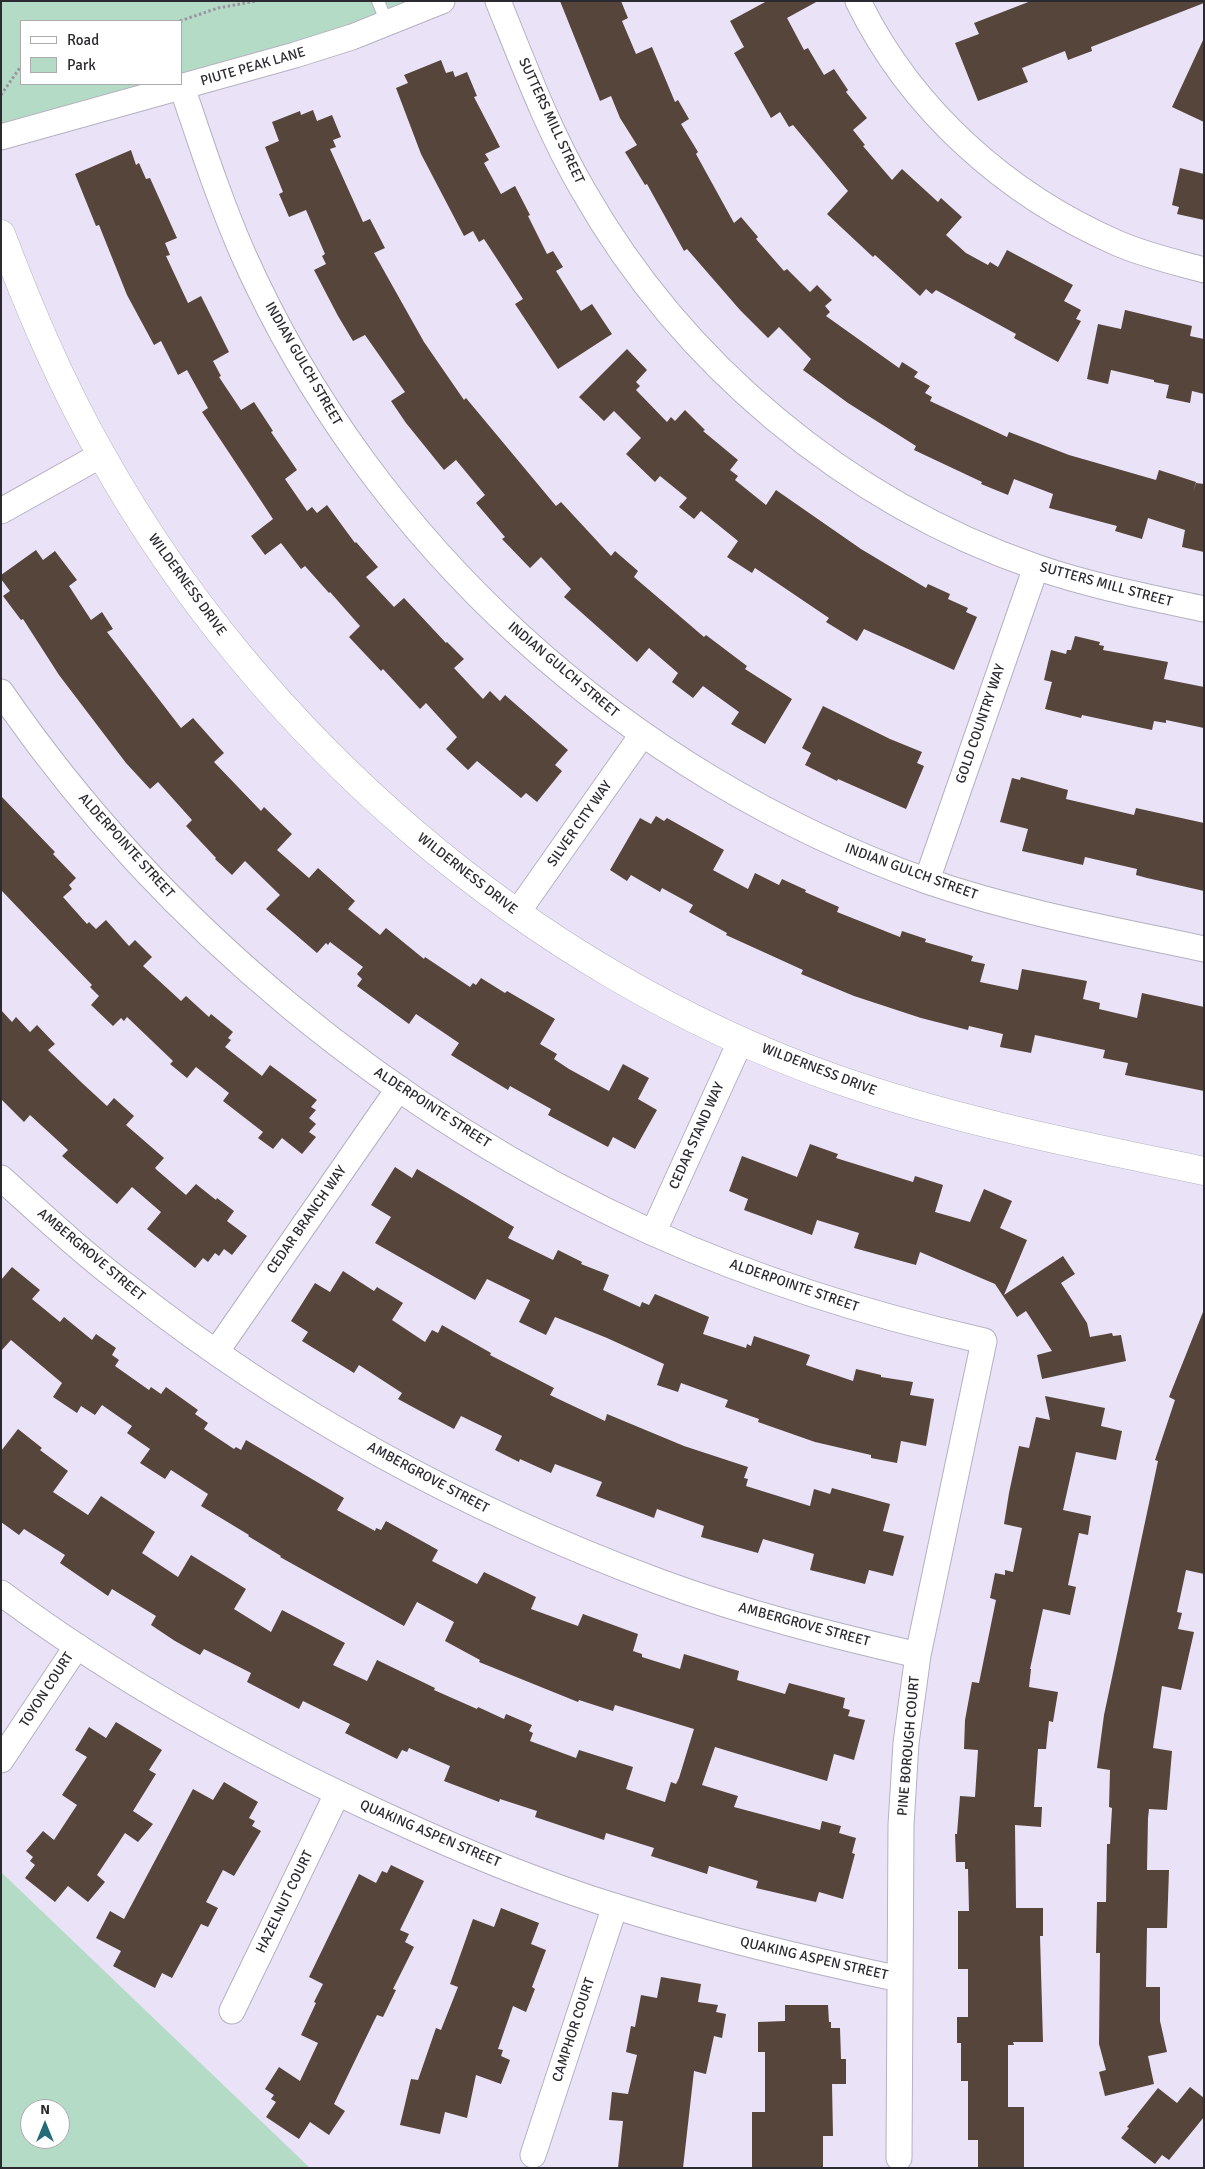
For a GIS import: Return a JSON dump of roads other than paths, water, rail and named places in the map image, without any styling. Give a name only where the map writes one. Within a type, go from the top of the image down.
[{"type":"street","name":"PIUTE PEAK LANE","points":[[1,137],[295,55],[352,37],[382,12],[442,1]]},
{"type":"street","name":"SUTTERS MILL STREET","points":[[498,1],[556,139],[583,191],[622,253],[667,312],[706,356],[760,406],[817,452],[866,485],[969,541],[1036,567],[1106,588],[1204,609]]},
{"type":"street","points":[[864,3],[883,45],[908,82],[943,122],[982,160],[1024,192],[1069,220],[1118,243],[1168,261],[1204,270]]},
{"type":"street","name":"INDIAN GULCH STREET","points":[[182,87],[212,179],[243,255],[284,336],[321,399],[405,516],[466,584],[518,635],[580,689],[642,735],[728,790],[782,819],[857,854],[927,880],[1041,914],[1204,949]]},
{"type":"street","name":"WILDERNESS DRIVE","points":[[1,234],[27,302],[56,368],[101,455],[149,534],[200,606],[267,689],[333,760],[405,825],[461,871],[517,913],[593,962],[656,998],[741,1040],[833,1078],[925,1108],[996,1126],[1204,1172]]},
{"type":"street","points":[[1,511],[101,455]]},
{"type":"street","name":"GOLD COUNTRY WAY","points":[[927,880],[1036,567]]},
{"type":"street","name":"ALDERPOINTE STREET","points":[[1,692],[92,811],[168,894],[228,952],[306,1019],[399,1088],[469,1134],[541,1177],[653,1233],[757,1276],[863,1310],[984,1341]]},
{"type":"street","name":"SILVER CITY WAY","points":[[517,913],[642,735]]},
{"type":"street","name":"CEDAR STAND WAY","points":[[653,1233],[741,1040]]},
{"type":"street","name":"CEDAR BRANCH WAY","points":[[216,1352],[399,1088]]},
{"type":"street","name":"AMBERGROVE STREET","points":[[1,1178],[51,1224],[129,1288],[216,1352],[300,1408],[387,1458],[476,1505],[568,1546],[662,1582],[758,1614],[855,1641],[918,1655]]},
{"type":"street","name":"PINE BOROUGH COURT","points":[[898,2158],[903,1798],[906,1743],[918,1655],[984,1341]]},
{"type":"street","name":"QUAKING ASPEN STREET","points":[[1,1593],[76,1646],[176,1708],[279,1765],[337,1794],[444,1842],[615,1906],[727,1940],[803,1959],[900,1979]]},
{"type":"street","name":"TOYON COURT","points":[[1,1760],[76,1646]]},
{"type":"street","name":"HAZELNUT COURT","points":[[232,2011],[337,1794]]},
{"type":"street","name":"CAMPHOR COURT","points":[[533,2155],[615,1906]]}]
